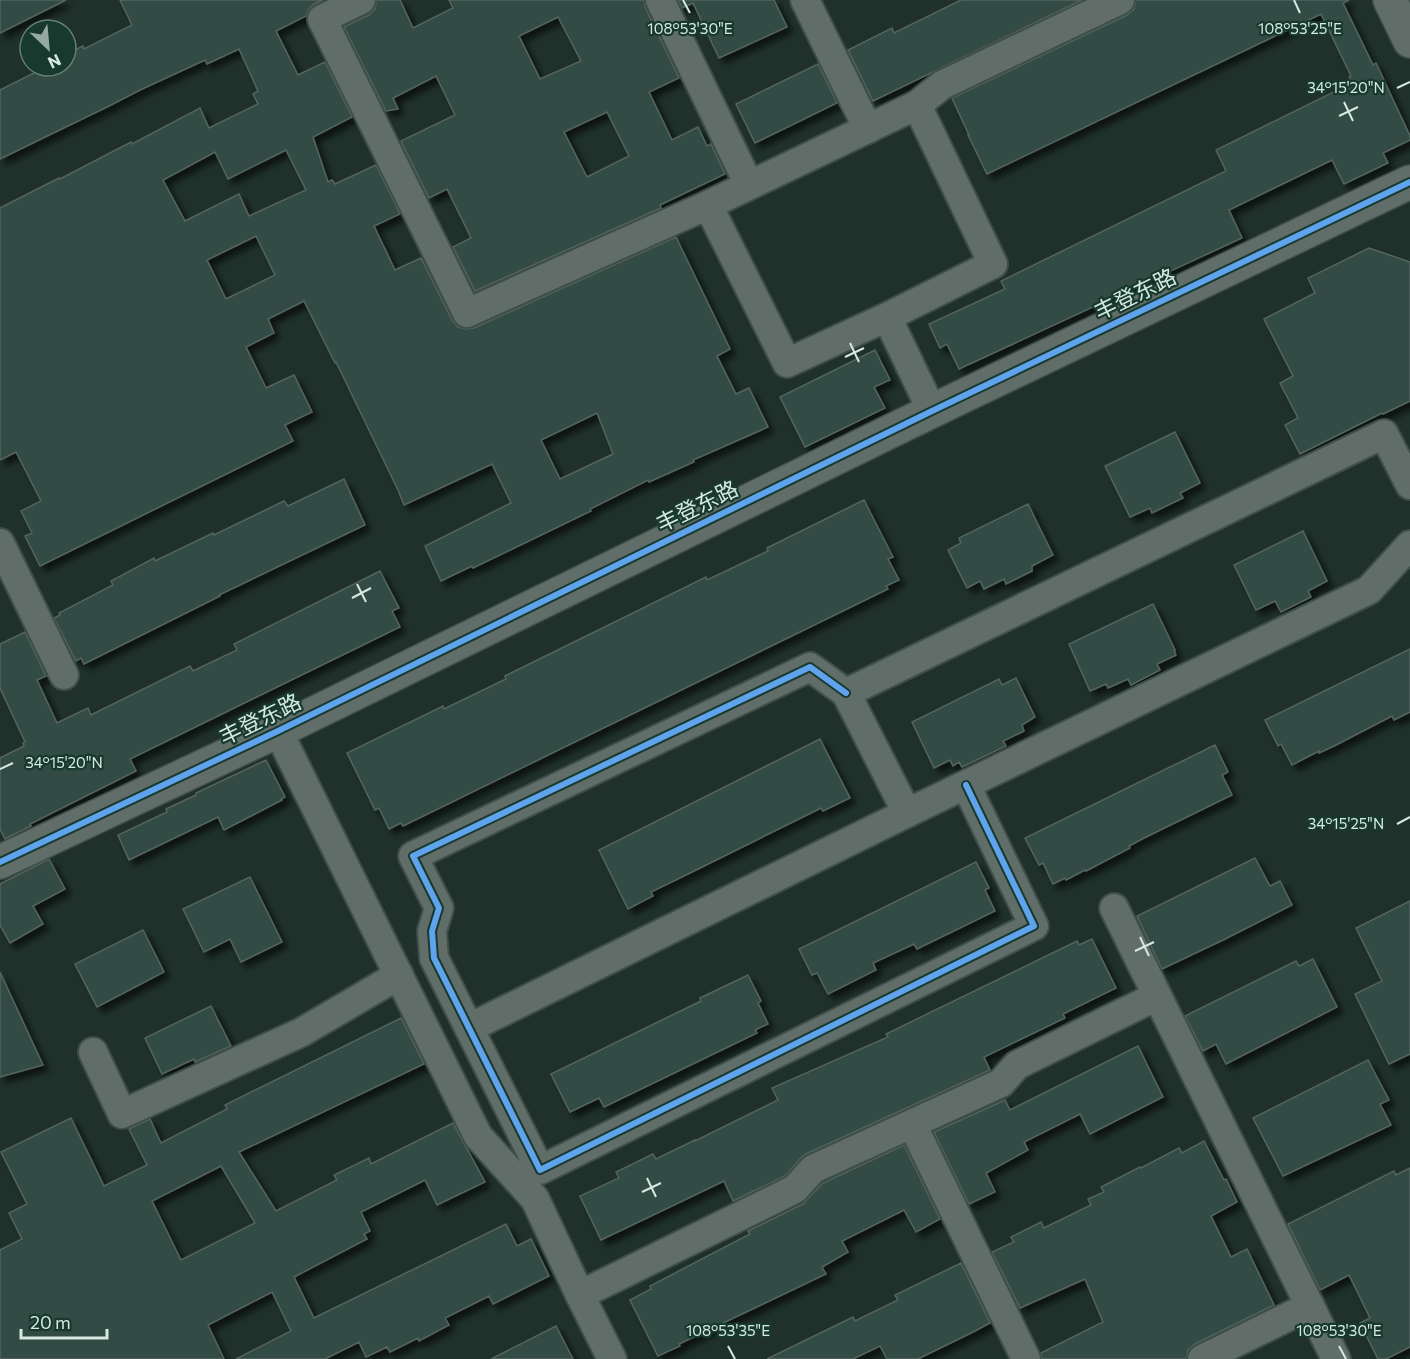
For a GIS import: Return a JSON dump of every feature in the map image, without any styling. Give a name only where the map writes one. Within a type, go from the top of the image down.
[{"type":"street","points":[[362,0],[322,19],[467,313],[708,205],[868,129],[917,105],[942,85],[1120,0]]},
{"type":"street","points":[[660,0],[750,185]]},
{"type":"street","points":[[805,0],[868,129]]},
{"type":"street","points":[[1390,0],[1410,41]]},
{"type":"street","points":[[708,205],[787,363],[887,317],[993,264],[917,105]]},
{"type":"street","name":"丰登东路","points":[[0,862],[278,731],[932,411],[1410,182]]},
{"type":"street","points":[[887,317],[932,411]]},
{"type":"street","points":[[846,693],[1384,434],[1410,485]]},
{"type":"street","points":[[0,543],[64,675]]},
{"type":"street","points":[[469,1028],[907,813],[1370,590],[1410,545]]},
{"type":"street","points":[[907,813],[846,693],[810,667],[413,856],[440,909],[432,931],[434,958],[540,1170],[1034,926],[966,785]]},
{"type":"street","points":[[278,731],[478,1136],[536,1199],[612,1359]]},
{"type":"street","points":[[1114,908],[1336,1359]]},
{"type":"street","points":[[93,1052],[122,1114],[302,1032],[399,975]]},
{"type":"street","points":[[580,1295],[795,1189],[813,1169],[1001,1083],[1017,1065],[1157,996]]},
{"type":"street","points":[[912,1124],[1026,1359]]},
{"type":"street","points":[[1202,1359],[1310,1306]]},
{"type":"building","points":[[0,0],[66,0],[30,18],[18,18],[18,24],[0,33]]},
{"type":"building","points":[[120,0],[323,0],[314,4],[306,16],[276,31],[298,75],[325,62],[352,117],[313,137],[328,182],[332,180],[335,184],[376,165],[400,214],[374,226],[395,270],[421,258],[452,320],[458,327],[466,329],[474,328],[676,237],[730,349],[717,356],[736,394],[749,388],[768,427],[649,482],[648,480],[590,509],[591,511],[441,581],[425,546],[511,503],[492,464],[404,505],[336,362],[304,301],[268,319],[274,333],[246,347],[266,388],[294,375],[312,412],[285,425],[293,441],[40,566],[25,536],[32,533],[21,511],[41,501],[16,452],[0,460],[0,208],[200,108],[209,128],[258,104],[253,94],[258,91],[239,49],[207,64],[205,60],[0,159],[0,90],[24,78],[78,78],[78,48],[83,46],[84,49],[132,25]],"holes":[[[286,150],[306,190],[249,216],[239,194],[185,221],[163,180],[215,152],[228,179]],[[256,236],[275,275],[226,299],[207,260]],[[597,413],[613,454],[560,479],[541,440]]]},
{"type":"building","points":[[377,0],[400,0],[413,28],[453,8],[449,0],[644,0],[645,7],[679,78],[649,92],[672,140],[698,127],[707,146],[711,144],[725,174],[660,205],[661,208],[475,291],[453,247],[471,238],[447,189],[429,198],[401,141],[455,115],[436,76],[393,98],[398,109],[386,111],[344,27],[369,15],[375,9]],"holes":[[[558,17],[581,61],[540,79],[519,36]],[[607,112],[629,156],[587,177],[564,132]]]},
{"type":"building","points":[[678,0],[774,0],[787,27],[719,58],[693,3],[682,8]]},
{"type":"building","points":[[961,0],[1082,0],[873,101],[848,50],[892,28],[894,33]]},
{"type":"building","points":[[1136,0],[1349,0],[1343,3],[1373,65],[1376,63],[1410,140],[1383,153],[1388,163],[1344,184],[1332,160],[1229,210],[1242,238],[959,369],[947,344],[940,348],[929,324],[1005,289],[1001,281],[1226,171],[1216,150],[1352,83],[1349,77],[1351,76],[1321,14],[987,174],[952,98],[1127,15],[1134,9]]},
{"type":"building","points":[[818,64],[837,103],[755,143],[736,104]]},
{"type":"building","points":[[1369,248],[1410,262],[1410,401],[1300,454],[1285,425],[1298,418],[1280,383],[1293,376],[1264,319],[1315,293],[1308,278]]},
{"type":"building","points":[[875,350],[890,380],[874,387],[885,408],[805,447],[780,397]]},
{"type":"building","points":[[1175,432],[1200,483],[1180,493],[1183,498],[1152,513],[1150,508],[1130,517],[1105,466]]},
{"type":"building","points":[[344,479],[365,525],[219,595],[84,664],[81,658],[76,661],[54,618],[60,615],[59,613],[113,585],[111,581],[154,558],[155,561],[284,501],[288,506]]},
{"type":"building","points":[[864,500],[893,557],[888,559],[899,580],[886,586],[888,589],[403,826],[401,823],[389,829],[379,808],[375,810],[347,753],[443,706],[444,709],[506,679],[505,676],[706,577],[707,580],[768,551],[767,548]]},
{"type":"building","points":[[1028,504],[1053,555],[1032,566],[1032,571],[1006,584],[1004,579],[984,589],[980,581],[967,588],[948,550],[961,543],[959,538]]},
{"type":"building","points":[[1303,531],[1327,581],[1308,591],[1311,597],[1281,612],[1275,601],[1256,610],[1234,565]]},
{"type":"building","points":[[380,571],[399,608],[392,611],[400,627],[130,759],[136,771],[5,839],[0,829],[0,758],[24,746],[25,742],[0,688],[0,644],[25,632],[46,676],[37,680],[57,723],[88,708],[91,715],[190,666],[193,671],[237,650],[234,644]]},
{"type":"building","points":[[1153,604],[1176,655],[1157,664],[1160,670],[1131,685],[1128,679],[1108,688],[1106,684],[1090,691],[1069,644]]},
{"type":"building","points":[[1410,649],[1410,712],[1394,720],[1392,716],[1292,765],[1281,744],[1278,746],[1265,720]]},
{"type":"building","points":[[1016,678],[1035,717],[1022,725],[1024,731],[1003,741],[1006,746],[962,767],[959,762],[953,766],[950,760],[934,768],[912,722],[999,679],[1002,685]]},
{"type":"building","points":[[820,739],[850,798],[823,811],[821,808],[651,892],[653,896],[628,909],[599,850]]},
{"type":"building","points":[[1215,745],[1228,772],[1222,775],[1232,795],[1142,839],[1129,846],[1130,848],[1086,871],[1053,884],[1043,863],[1039,865],[1025,838]]},
{"type":"building","points":[[266,760],[285,797],[282,800],[224,830],[218,817],[129,860],[118,835],[167,812],[166,809],[196,793]]},
{"type":"building","points":[[1255,858],[1270,886],[1280,881],[1292,905],[1162,969],[1137,916]]},
{"type":"building","points":[[49,859],[65,889],[33,906],[43,924],[10,943],[0,925],[0,884]]},
{"type":"building","points":[[976,862],[989,888],[985,890],[995,911],[917,949],[914,944],[873,963],[876,970],[828,994],[817,973],[812,975],[799,949]]},
{"type":"building","points":[[250,877],[282,942],[241,962],[230,939],[204,952],[183,909]]},
{"type":"building","points":[[1410,901],[1410,1054],[1389,1064],[1355,994],[1382,981],[1356,928]]},
{"type":"building","points":[[143,930],[164,972],[97,1007],[75,964]]},
{"type":"building","points":[[1092,939],[1116,988],[1063,1014],[1065,1018],[984,1057],[990,1070],[806,1154],[785,1176],[733,1201],[724,1181],[601,1240],[580,1196],[619,1178],[616,1172],[653,1154],[656,1159],[695,1141],[778,1100],[772,1088],[888,1037],[886,1034],[1077,941],[1079,945]]},
{"type":"building","points":[[1313,959],[1337,1007],[1226,1064],[1216,1044],[1203,1051],[1185,1016],[1296,961],[1299,966]]},
{"type":"building","points":[[0,972],[43,1065],[0,1077]]},
{"type":"building","points":[[748,975],[761,1001],[758,1003],[768,1024],[755,1030],[757,1033],[604,1107],[599,1098],[570,1112],[551,1074],[701,1001],[700,998]]},
{"type":"building","points":[[211,1006],[231,1046],[195,1062],[194,1059],[162,1074],[145,1038]]},
{"type":"building","points":[[401,1018],[424,1064],[239,1152],[276,1211],[337,1180],[334,1175],[369,1158],[371,1164],[453,1123],[485,1182],[437,1205],[425,1180],[361,1212],[370,1231],[364,1234],[367,1239],[294,1277],[314,1318],[506,1224],[517,1246],[531,1239],[549,1276],[493,1304],[489,1296],[445,1318],[449,1325],[419,1341],[418,1338],[390,1352],[387,1347],[366,1357],[359,1342],[325,1359],[236,1359],[291,1331],[272,1292],[208,1325],[224,1359],[0,1359],[0,1250],[22,1239],[9,1213],[27,1204],[1,1152],[71,1118],[104,1186],[147,1165],[129,1129],[150,1119],[161,1143],[227,1109],[225,1105]],"holes":[[[221,1166],[255,1223],[181,1260],[152,1201]]]},
{"type":"building","points":[[1138,1046],[1163,1097],[1090,1134],[1080,1114],[1024,1142],[1028,1150],[986,1173],[995,1192],[969,1204],[934,1132],[1005,1100],[1010,1110]]},
{"type":"building","points":[[1368,1060],[1389,1100],[1380,1104],[1391,1125],[1283,1176],[1253,1118]]},
{"type":"building","points":[[1204,1141],[1237,1202],[1211,1216],[1231,1257],[1247,1249],[1274,1305],[1195,1344],[1188,1350],[1186,1359],[1042,1359],[1041,1353],[1103,1322],[1085,1279],[1020,1308],[992,1252],[1014,1242],[1011,1237],[1041,1222],[1044,1228],[1091,1205],[1088,1199],[1104,1192],[1101,1187],[1179,1148],[1182,1153]]},
{"type":"building","points":[[904,1145],[940,1219],[916,1232],[904,1210],[842,1241],[848,1252],[822,1267],[826,1274],[658,1356],[630,1300],[651,1289],[650,1286],[750,1234],[748,1231],[803,1204],[823,1183]]},
{"type":"building","points":[[1410,1168],[1410,1347],[1386,1359],[1378,1359],[1360,1323],[1370,1318],[1349,1275],[1320,1290],[1288,1224],[1394,1171],[1396,1175]]},
{"type":"building","points":[[961,1263],[990,1323],[973,1332],[918,1359],[887,1359],[880,1346],[853,1359],[767,1359],[853,1317],[855,1321],[898,1300],[895,1295]]},
{"type":"building","points":[[556,1326],[573,1359],[491,1359]]},
{"type":"cycle path","points":[[0,862],[278,731],[932,411],[1410,182]]},
{"type":"cycle path","points":[[846,693],[810,667],[413,856],[439,908],[432,931],[434,958],[540,1170],[1034,926],[966,785]]}]
